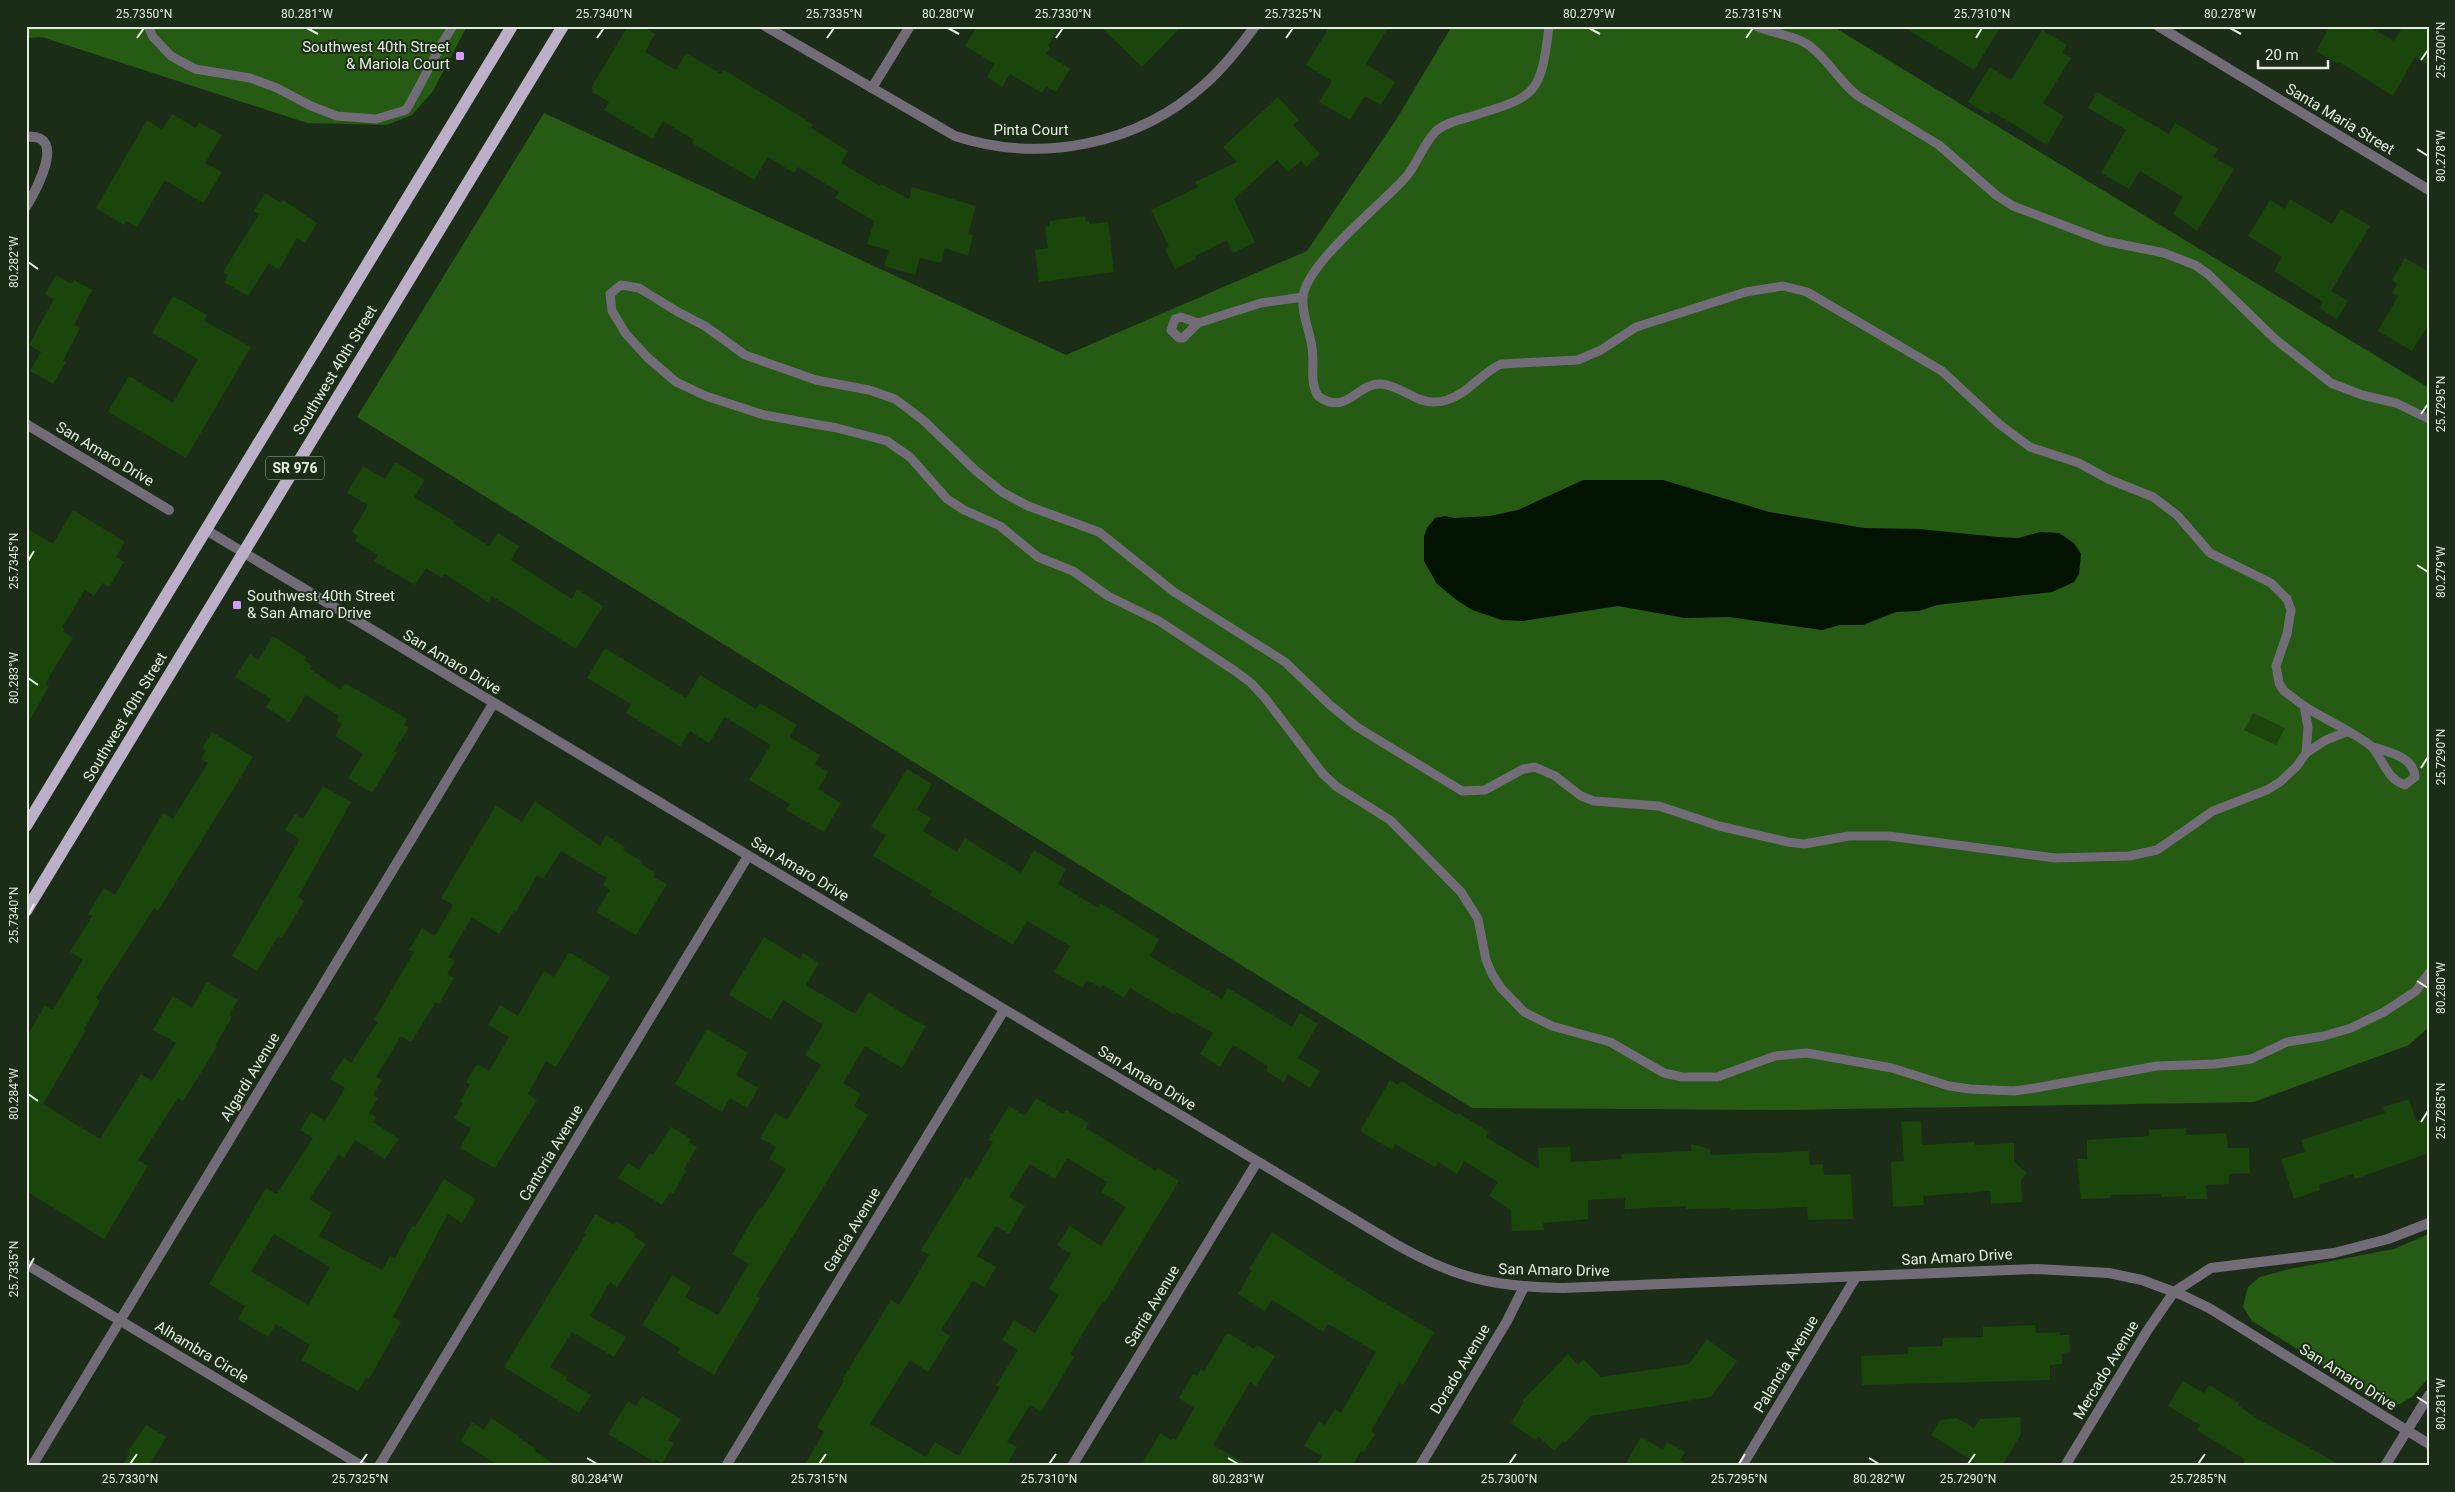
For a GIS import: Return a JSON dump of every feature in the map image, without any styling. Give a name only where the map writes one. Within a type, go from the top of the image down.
[{"type":"main road","name":"Southwest 40th Street","points":[[26,826],[512,26]]},
{"type":"main road","name":"Southwest 40th Street","points":[[26,911],[563,26]]},
{"type":"street","name":"Pinta Court","points":[[765,26],[955,136],[979,144],[1034,148],[1082,145],[1124,133],[1168,112],[1204,85],[1221,68],[1255,26]]},
{"type":"street","points":[[872,88],[910,26]]},
{"type":"street","name":"Santa Maria Street","points":[[2158,26],[2429,190]]},
{"type":"street","points":[[26,137],[35,136],[41,139],[47,146],[47,160],[39,184],[26,207]]},
{"type":"street","name":"San Amaro Drive","points":[[26,424],[169,510]]},
{"type":"street","name":"San Amaro Drive","points":[[206,530],[1257,1162],[1392,1242],[1430,1262],[1476,1280],[1524,1287],[1602,1288],[1991,1270],[2084,1270],[2142,1280],[2208,1308],[2429,1444]]},
{"type":"street","name":"Algardi Avenue","points":[[32,1466],[493,704]]},
{"type":"street","name":"Cantoria Avenue","points":[[379,1466],[748,856]]},
{"type":"street","name":"Garcia Avenue","points":[[726,1466],[1004,1010]]},
{"type":"street","name":"Sarria Avenue","points":[[1072,1466],[1257,1162]]},
{"type":"street","points":[[2174,1292],[2211,1268],[2334,1253],[2388,1239],[2429,1223]]},
{"type":"street","name":"Alhambra Circle","points":[[26,1264],[362,1466]]},
{"type":"street","name":"Palancia Avenue","points":[[1742,1466],[1856,1277]]},
{"type":"street","name":"Dorado Avenue","points":[[1420,1466],[1507,1321],[1524,1287]]},
{"type":"street","name":"Mercado Avenue","points":[[2065,1466],[2147,1331],[2174,1292]]},
{"type":"street","points":[[2386,1466],[2406,1430],[2429,1395]]},
{"type":"lane","points":[[148,26],[153,37],[171,56],[195,69],[250,78],[277,88],[311,106],[337,116],[376,119],[406,110],[421,85],[440,45],[453,26]]},
{"type":"lane","points":[[1548,26],[1545,58],[1540,77],[1531,92],[1510,104],[1457,120],[1435,132],[1406,177],[1357,224],[1306,284],[1303,297],[1313,351],[1314,389],[1318,396],[1333,404],[1353,398],[1373,386],[1381,384],[1424,402],[1445,400],[1467,390],[1491,368],[1501,364],[1578,360],[1601,350],[1642,324],[1746,292],[1784,286],[1807,292],[1942,371],[1999,424],[2030,447],[2080,463],[2108,480],[2153,497],[2176,515],[2210,553],[2257,575],[2280,591],[2287,599],[2291,616],[2288,634],[2276,666],[2276,675],[2284,691],[2304,706],[2372,747],[2407,761],[2415,771],[2415,777],[2405,785],[2394,780],[2372,747]]},
{"type":"lane","points":[[1756,26],[1806,43],[1816,50],[1846,87],[1927,137],[1996,195],[2013,206],[2105,241],[2164,253],[2194,265],[2208,274],[2275,339],[2331,383],[2362,395],[2396,403],[2429,419]]},
{"type":"lane","points":[[2346,732],[2326,740],[2306,753],[2298,766],[2268,790],[2213,811],[2157,850],[2130,856],[2079,858],[2034,856],[1888,836],[1849,836],[1804,844],[1788,842],[1719,826],[1660,806],[1594,801],[1581,796],[1545,770],[1534,767],[1523,770],[1485,790],[1462,791],[1357,727],[1330,705],[1285,662],[1174,592],[1099,532],[1028,506],[1002,492],[975,470],[923,420],[894,399],[869,390],[816,380],[745,355],[705,326],[678,312],[640,288],[621,285],[610,294],[612,311],[626,334],[648,358],[676,382],[706,396],[764,415],[837,428],[888,441],[910,456],[947,499],[964,510],[1000,526],[1038,557],[1073,571],[1108,596],[1159,621],[1235,671],[1251,683],[1265,698],[1323,774],[1337,787],[1390,820],[1409,837],[1461,892],[1478,919],[1486,960],[1492,974],[1501,988],[1524,1012],[1552,1026],[1610,1042],[1664,1072],[1682,1078],[1717,1076],[1775,1056],[1808,1053],[1892,1068],[1949,1086],[1970,1089],[2014,1090],[2035,1088],[2157,1066],[2215,1064],[2251,1058],[2281,1044],[2324,1036],[2351,1028],[2403,1001],[2416,991],[2429,973]]},
{"type":"lane","points":[[1198,323],[1261,303],[1303,297]]},
{"type":"lane","points":[[2304,706],[2308,727],[2306,753]]},
{"type":"green space","points":[[26,26],[467,26],[433,91],[412,115],[387,125],[307,123],[42,37],[26,38]]},
{"type":"green space","points":[[1452,26],[1832,26],[2429,388],[2429,1027],[2409,1045],[2254,1102],[1783,1110],[1472,1108],[357,417],[544,113],[1066,355],[1307,251],[1396,120]]},
{"type":"green space","points":[[2429,1234],[2429,1377],[2413,1396],[2400,1404],[2385,1403],[2252,1321],[2243,1307],[2248,1287],[2260,1277],[2289,1269],[2394,1249]]},
{"type":"shaded area","points":[[1583,480],[1663,480],[1769,512],[1864,528],[1919,529],[2018,538],[2040,532],[2059,533],[2074,543],[2081,554],[2079,574],[2074,582],[2052,592],[1937,605],[1919,611],[1896,612],[1863,625],[1840,625],[1822,630],[1729,617],[1685,618],[1618,606],[1523,621],[1502,620],[1472,610],[1437,584],[1424,561],[1424,536],[1427,528],[1435,518],[1445,516],[1454,518],[1490,516],[1518,510]]},
{"type":"building","points":[[628,26],[642,26],[655,34],[645,52],[676,70],[686,53],[721,74],[724,70],[803,118],[813,125],[811,128],[848,151],[841,163],[880,186],[881,184],[909,199],[912,187],[976,206],[968,234],[973,235],[968,256],[945,248],[941,263],[920,258],[915,275],[884,266],[889,250],[867,244],[874,221],[835,198],[839,192],[798,167],[794,173],[768,157],[754,180],[692,143],[694,140],[663,121],[653,139],[604,110],[609,102],[592,92],[591,88]]},
{"type":"building","points":[[977,26],[1060,26],[1048,46],[1050,47],[1046,54],[1070,69],[1056,92],[1046,86],[1042,93],[1010,74],[1002,87],[987,77],[995,64],[965,46]]},
{"type":"building","points":[[1100,26],[1182,26],[1142,67]]},
{"type":"building","points":[[1330,26],[1389,26],[1366,64],[1395,82],[1381,105],[1365,96],[1350,120],[1319,102],[1332,81],[1306,65]]},
{"type":"building","points":[[1902,26],[2001,26],[1974,70]]},
{"type":"building","points":[[2330,26],[2368,26],[2394,41],[2403,26],[2429,26],[2429,65],[2415,57],[2393,96],[2339,62],[2338,64],[2316,51]]},
{"type":"building","points":[[2042,30],[2067,45],[2062,53],[2071,58],[2043,103],[2064,116],[2047,145],[1991,111],[1989,115],[1968,102],[1990,67],[2011,80]]},
{"type":"building","points":[[2097,92],[2169,134],[2175,123],[2218,149],[2213,157],[2234,169],[2197,231],[2173,214],[2183,197],[2140,171],[2129,189],[2101,173],[2126,130],[2088,108]]},
{"type":"building","points":[[1278,97],[1299,120],[1293,125],[1320,154],[1306,167],[1301,161],[1288,172],[1277,160],[1234,199],[1255,242],[1233,253],[1227,240],[1195,256],[1196,259],[1175,269],[1165,249],[1169,246],[1151,210],[1198,187],[1195,182],[1237,162],[1223,147]]},
{"type":"building","points":[[172,114],[196,128],[199,122],[222,135],[205,163],[222,172],[203,203],[165,180],[137,227],[126,221],[124,225],[96,208],[147,120],[162,130]]},
{"type":"building","points":[[265,193],[281,203],[283,200],[317,223],[305,243],[297,238],[279,270],[269,263],[248,296],[224,282],[228,275],[223,272],[259,214],[254,211]]},
{"type":"building","points":[[2290,199],[2332,224],[2341,209],[2370,226],[2331,291],[2348,301],[2337,319],[2319,308],[2323,302],[2274,271],[2282,257],[2248,236],[2270,200],[2285,209]]},
{"type":"building","points":[[1085,216],[1086,222],[1089,221],[1089,224],[1108,222],[1114,272],[1039,282],[1035,250],[1048,248],[1045,227],[1050,226],[1050,221]]},
{"type":"building","points":[[2405,258],[2429,272],[2429,323],[2412,351],[2378,331],[2398,296],[2392,293],[2397,284],[2392,280]]},
{"type":"building","points":[[56,275],[71,284],[74,280],[92,290],[74,325],[80,328],[63,361],[66,362],[53,384],[30,371],[41,352],[29,345],[54,299],[45,294]]},
{"type":"building","points":[[173,296],[207,315],[204,321],[251,347],[186,458],[108,412],[129,376],[173,403],[198,359],[152,333]]},
{"type":"building","points":[[395,462],[425,480],[414,497],[454,521],[453,523],[489,546],[498,533],[519,546],[511,560],[572,599],[577,589],[603,606],[576,649],[492,596],[488,602],[445,574],[442,578],[426,568],[415,585],[374,561],[378,555],[355,541],[358,536],[352,532],[368,505],[347,493],[363,466],[385,479]]},
{"type":"building","points":[[73,510],[125,542],[116,557],[124,562],[109,587],[103,583],[94,596],[85,590],[62,627],[65,629],[63,631],[73,638],[49,677],[46,685],[49,686],[26,727],[26,528],[53,544]]},
{"type":"building","points":[[273,636],[306,657],[304,660],[312,666],[310,669],[341,690],[345,683],[407,719],[404,725],[409,728],[394,751],[397,753],[372,793],[348,778],[363,754],[335,736],[342,724],[336,720],[339,716],[306,695],[289,722],[266,707],[271,699],[235,677],[250,654],[258,660]]},
{"type":"building","points":[[605,648],[686,698],[700,675],[756,709],[760,703],[797,725],[790,737],[820,755],[815,764],[828,772],[818,789],[841,803],[824,832],[786,810],[790,804],[749,780],[771,745],[725,717],[709,743],[690,731],[680,746],[626,713],[631,704],[587,678]]},
{"type":"building","points":[[2253,713],[2285,728],[2276,745],[2244,730]]},
{"type":"building","points":[[212,732],[253,757],[158,911],[154,908],[96,998],[100,1001],[84,1029],[86,1030],[43,1104],[100,1139],[141,1074],[152,1081],[176,1043],[153,1030],[173,996],[192,1008],[207,982],[238,1000],[229,1015],[232,1017],[215,1046],[217,1047],[183,1101],[178,1098],[138,1160],[148,1166],[104,1239],[26,1191],[26,1038],[45,1005],[53,1010],[83,960],[70,952],[92,916],[88,914],[104,888],[115,895],[163,813],[173,819],[208,763],[201,759],[206,751],[202,748]]},
{"type":"building","points":[[907,769],[932,784],[917,810],[931,818],[923,831],[957,852],[965,838],[1021,873],[1034,850],[1066,869],[1058,884],[1098,908],[1100,903],[1159,939],[1150,956],[1222,999],[1228,988],[1292,1027],[1300,1013],[1318,1024],[1298,1058],[1320,1071],[1310,1088],[1288,1074],[1284,1082],[1266,1071],[1268,1066],[1233,1045],[1220,1067],[1200,1054],[1213,1033],[1176,1012],[1175,1015],[1130,988],[1124,998],[1103,985],[1101,988],[1087,980],[1082,988],[1054,972],[1070,946],[1027,921],[1013,945],[930,895],[932,891],[873,856],[886,835],[871,827]]},
{"type":"building","points":[[323,786],[351,802],[298,897],[304,901],[282,938],[278,936],[257,971],[232,956],[300,839],[285,830],[295,814],[303,819]]},
{"type":"building","points":[[535,801],[600,846],[606,835],[625,847],[623,850],[641,861],[640,863],[655,873],[653,877],[667,884],[636,935],[596,912],[610,890],[603,885],[607,878],[561,851],[543,879],[537,875],[516,912],[514,911],[499,934],[472,917],[448,957],[455,961],[447,974],[454,978],[439,1004],[436,1002],[411,1042],[401,1036],[376,1077],[382,1080],[373,1095],[378,1098],[369,1113],[376,1117],[373,1122],[399,1139],[385,1159],[355,1140],[344,1158],[339,1154],[309,1199],[332,1213],[319,1236],[382,1270],[390,1256],[395,1258],[412,1226],[415,1227],[444,1179],[476,1199],[462,1223],[448,1214],[393,1317],[401,1322],[369,1379],[366,1378],[358,1391],[301,1360],[310,1345],[276,1324],[268,1337],[238,1319],[245,1306],[209,1284],[266,1188],[277,1194],[313,1138],[300,1130],[311,1112],[325,1121],[345,1088],[330,1079],[344,1058],[351,1063],[378,1022],[374,1020],[414,952],[409,950],[422,928],[435,936],[453,905],[441,898],[496,805],[522,822]],"holes":[[[274,1234],[330,1267],[308,1305],[251,1271]]]},
{"type":"building","points":[[764,937],[800,959],[803,953],[819,963],[806,985],[855,1014],[869,992],[926,1026],[902,1068],[865,1046],[843,1083],[861,1094],[854,1106],[868,1115],[756,1296],[760,1298],[714,1375],[677,1353],[680,1348],[642,1325],[672,1275],[691,1287],[685,1297],[718,1315],[749,1264],[732,1254],[760,1207],[762,1208],[786,1169],[769,1159],[776,1147],[760,1138],[775,1113],[787,1120],[821,1065],[805,1055],[823,1025],[783,1000],[771,1020],[729,995]]},
{"type":"building","points":[[569,952],[610,977],[556,1067],[546,1061],[528,1094],[537,1100],[495,1168],[460,1148],[471,1129],[454,1118],[463,1103],[460,1102],[470,1084],[466,1082],[477,1064],[489,1071],[509,1037],[488,1025],[500,1005],[518,1016],[544,971],[554,977]]},
{"type":"building","points":[[707,1029],[748,1053],[736,1075],[758,1088],[747,1108],[730,1098],[722,1112],[675,1084]]},
{"type":"building","points":[[1390,1080],[1398,1085],[1401,1081],[1457,1115],[1458,1113],[1489,1132],[1486,1137],[1539,1169],[1538,1148],[1570,1147],[1571,1162],[1622,1159],[1621,1154],[1691,1151],[1691,1144],[1710,1149],[1710,1155],[1809,1151],[1810,1165],[1823,1164],[1824,1175],[1851,1174],[1853,1219],[1808,1220],[1807,1207],[1731,1210],[1731,1208],[1686,1209],[1686,1206],[1625,1209],[1625,1198],[1588,1200],[1588,1219],[1543,1223],[1544,1230],[1512,1231],[1511,1210],[1489,1196],[1498,1182],[1464,1161],[1457,1174],[1438,1162],[1435,1167],[1395,1144],[1392,1150],[1360,1131]]},
{"type":"building","points":[[1036,1098],[1063,1114],[1066,1110],[1089,1123],[1086,1128],[1156,1171],[1158,1168],[1179,1181],[1105,1302],[1103,1301],[1070,1354],[1074,1357],[1041,1412],[1030,1405],[1007,1442],[1017,1447],[1006,1466],[804,1466],[824,1432],[817,1427],[844,1381],[842,1380],[891,1300],[899,1305],[929,1255],[921,1250],[966,1177],[970,1180],[993,1142],[988,1140],[1009,1106],[1025,1116]],"holes":[[[1067,1158],[1107,1182],[1101,1192],[1126,1207],[1101,1246],[1070,1226],[1057,1245],[1071,1254],[1049,1289],[1059,1295],[1035,1333],[1014,1320],[1002,1340],[1018,1350],[996,1385],[1000,1387],[959,1456],[935,1442],[926,1457],[870,1424],[910,1360],[928,1372],[950,1336],[941,1330],[973,1281],[984,1287],[996,1267],[977,1256],[996,1226],[1009,1234],[1025,1206],[1009,1197],[1030,1164],[1055,1179]]]},
{"type":"building","points":[[2409,1099],[2416,1121],[2429,1118],[2429,1153],[2355,1179],[2353,1174],[2319,1185],[2320,1190],[2294,1199],[2281,1159],[2305,1152],[2301,1140],[2385,1113],[2383,1107]]},
{"type":"building","points":[[1921,1121],[1922,1145],[1975,1142],[1975,1145],[2014,1143],[2014,1162],[2027,1173],[2021,1180],[2022,1202],[1991,1204],[1990,1191],[1923,1196],[1924,1205],[1893,1207],[1891,1162],[1904,1161],[1901,1122]]},
{"type":"building","points":[[671,1127],[691,1139],[689,1142],[697,1147],[684,1169],[686,1171],[673,1194],[670,1192],[662,1205],[618,1178],[628,1163],[639,1170],[650,1153],[653,1155]]},
{"type":"building","points":[[2186,1128],[2186,1135],[2226,1133],[2228,1148],[2249,1148],[2250,1173],[2229,1174],[2229,1184],[2206,1185],[2207,1199],[2186,1199],[2186,1196],[2161,1197],[2161,1194],[2110,1195],[2110,1198],[2081,1199],[2077,1159],[2087,1159],[2087,1140],[2149,1136],[2149,1130]]},
{"type":"building","points":[[595,1214],[614,1225],[616,1221],[636,1234],[634,1237],[646,1244],[617,1287],[610,1282],[590,1316],[626,1337],[614,1357],[572,1332],[550,1367],[567,1377],[566,1380],[591,1395],[579,1413],[504,1367],[586,1234],[584,1233]]},
{"type":"building","points":[[1272,1232],[1354,1285],[1434,1332],[1403,1385],[1399,1383],[1371,1431],[1375,1434],[1364,1452],[1361,1451],[1352,1466],[1316,1466],[1322,1456],[1304,1446],[1319,1421],[1325,1425],[1335,1409],[1341,1413],[1376,1352],[1328,1324],[1323,1332],[1272,1300],[1265,1311],[1238,1294],[1252,1270],[1249,1269]]},
{"type":"building","points":[[2035,1325],[2036,1333],[2060,1332],[2060,1335],[2069,1335],[2070,1352],[2062,1353],[2062,1364],[2050,1365],[2050,1380],[1862,1385],[1861,1356],[1908,1354],[1908,1347],[1943,1346],[1943,1338],[1983,1337],[1983,1327]]},
{"type":"building","points":[[1226,1334],[1230,1334],[1254,1349],[1257,1345],[1275,1356],[1256,1386],[1250,1382],[1213,1445],[1250,1466],[1141,1466],[1160,1433],[1171,1440],[1172,1438],[1176,1440],[1194,1408],[1179,1398],[1193,1374],[1197,1376],[1201,1370],[1204,1372]]},
{"type":"building","points":[[1707,1339],[1737,1361],[1711,1397],[1591,1416],[1565,1443],[1563,1441],[1554,1451],[1538,1436],[1535,1440],[1511,1423],[1524,1402],[1522,1401],[1568,1354],[1578,1365],[1583,1359],[1601,1377],[1689,1364]]},
{"type":"building","points":[[2183,1381],[2204,1393],[2209,1385],[2239,1403],[2238,1405],[2256,1418],[2342,1466],[2241,1466],[2245,1460],[2197,1430],[2200,1425],[2168,1406]]},
{"type":"building","points":[[642,1396],[681,1419],[668,1440],[674,1443],[662,1464],[655,1459],[654,1462],[608,1434],[628,1401],[636,1406]]},
{"type":"building","points":[[2020,1417],[2021,1434],[2002,1466],[1981,1466],[1931,1435],[1940,1420],[1957,1418],[1974,1428],[1980,1419]]},
{"type":"building","points":[[491,1418],[519,1436],[536,1449],[535,1451],[557,1466],[499,1466],[460,1441],[472,1422],[484,1430]]},
{"type":"building","points":[[146,1425],[166,1437],[149,1466],[122,1466],[129,1454],[127,1453]]},
{"type":"building","points":[[1641,1437],[1663,1450],[1667,1442],[1685,1452],[1680,1460],[1690,1466],[1624,1466]]},
{"type":"place","name":"Southwest 40th Street & Mariola Court","points":[[460,56]]},
{"type":"place","name":"Southwest 40th Street & San Amaro Drive","points":[[237,605]]}]
